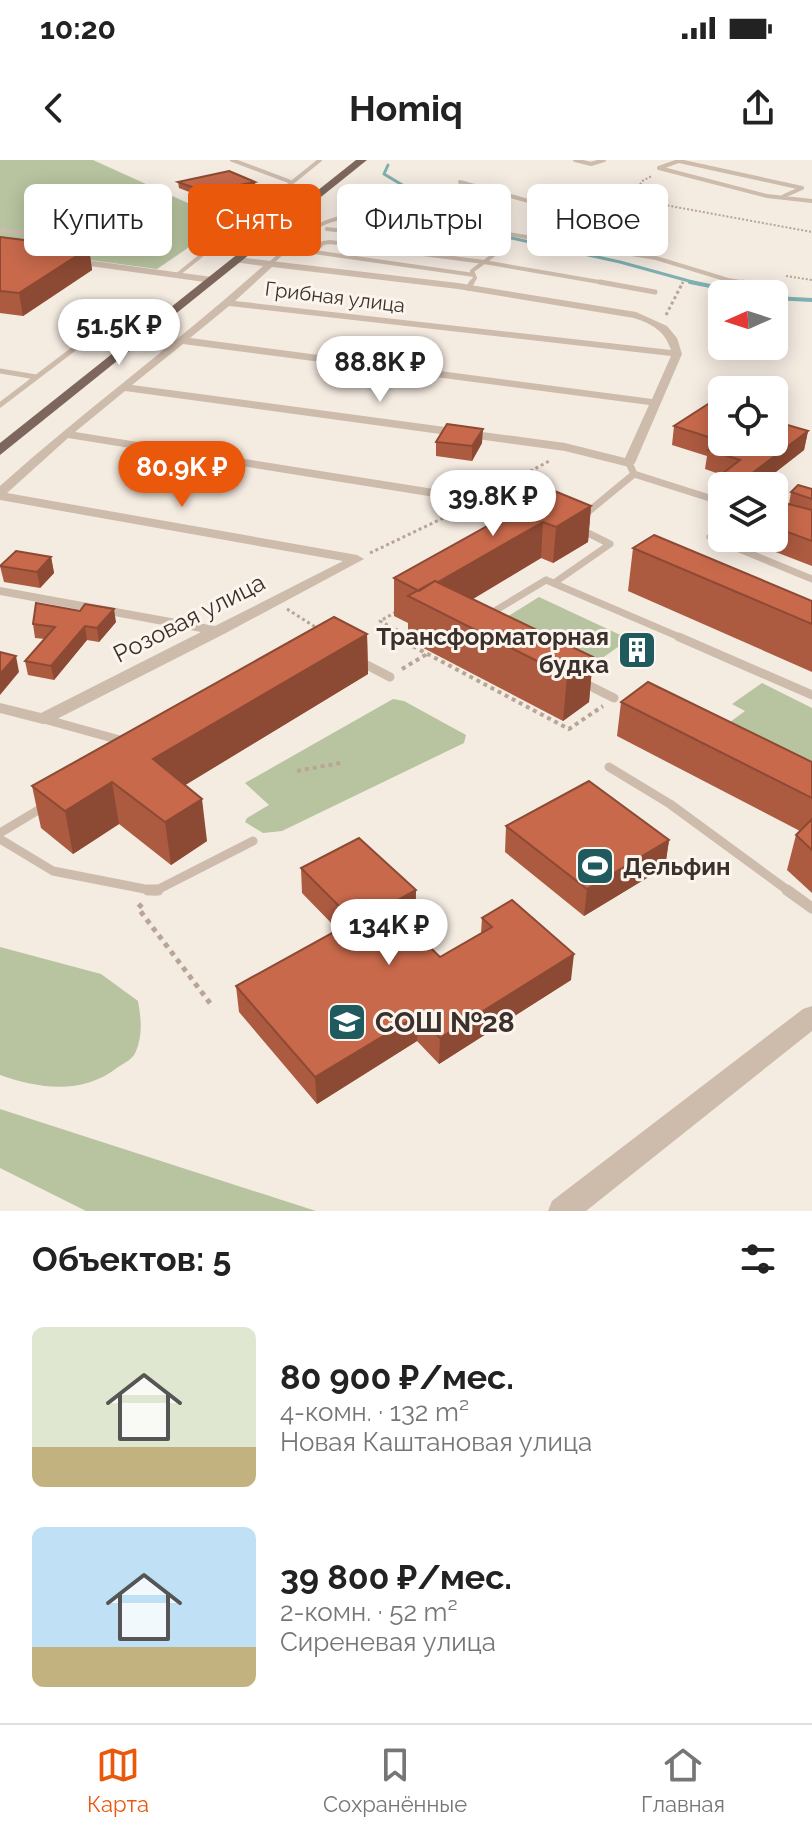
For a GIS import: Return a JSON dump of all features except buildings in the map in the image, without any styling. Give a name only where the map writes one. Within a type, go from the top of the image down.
[{"type":"main road","points":[[0,450],[362,160]]},
{"type":"street","points":[[59,259],[212,280]]},
{"type":"street","points":[[122,387],[565,447],[631,469],[677,354],[674,339],[660,323],[636,315],[468,288],[236,260]]},
{"type":"street","points":[[0,494],[65,434],[227,303],[270,264]]},
{"type":"street","name":"Грибная улица","points":[[227,303],[677,354]]},
{"type":"street","points":[[179,340],[656,403]]},
{"type":"street","points":[[65,434],[478,500]]},
{"type":"street","name":"Розовая улица","points":[[0,494],[357,559],[43,719]]},
{"type":"street","points":[[0,591],[219,631]]},
{"type":"street","points":[[0,708],[43,719]]},
{"type":"street","points":[[563,1211],[812,1016]]},
{"type":"lane","points":[[232,160],[291,182]]},
{"type":"lane","points":[[177,275],[320,160]]},
{"type":"lane","points":[[575,160],[591,164],[604,160]]},
{"type":"lane","points":[[780,198],[802,188],[680,160],[659,168],[661,171],[780,198],[812,201]]},
{"type":"lane","points":[[460,182],[527,201]]},
{"type":"lane","points":[[270,264],[299,236],[329,217],[351,213],[391,215],[656,258],[728,280]]},
{"type":"lane","points":[[327,229],[499,251],[472,271],[475,278],[468,288]]},
{"type":"lane","points":[[0,230],[24,233]]},
{"type":"lane","points":[[474,275],[314,252],[323,243],[330,242],[484,262],[655,292]]},
{"type":"lane","points":[[0,405],[96,332],[147,331]]},
{"type":"lane","points":[[0,371],[36,377]]},
{"type":"lane","points":[[546,580],[554,583],[610,544],[588,535],[574,523],[631,469],[708,497]]},
{"type":"lane","points":[[746,552],[812,579]]},
{"type":"lane","points":[[481,619],[546,580]]},
{"type":"lane","points":[[546,580],[812,695]]},
{"type":"lane","points":[[350,656],[390,677]]},
{"type":"lane","points":[[574,678],[614,698]]},
{"type":"lane","points":[[43,719],[134,743]]},
{"type":"lane","points":[[609,767],[670,804],[812,908]]},
{"type":"lane","points":[[0,833],[50,803]]},
{"type":"lane","points":[[0,839],[53,871],[155,891],[253,841]]},
{"type":"path","points":[[640,184],[661,171]]},
{"type":"path","points":[[668,206],[812,232]]},
{"type":"path","points":[[671,304],[683,281]]},
{"type":"path","points":[[274,602],[331,637]]},
{"type":"path","points":[[408,605],[380,621],[411,637],[405,642],[569,729],[614,698]]},
{"type":"path","points":[[390,677],[427,654]]},
{"type":"path","points":[[297,771],[340,763]]},
{"type":"path","points":[[138,908],[213,1007]]},
{"type":"green space","points":[[0,160],[93,160],[146,184],[24,184],[24,251],[0,248]]},
{"type":"green space","points":[[172,196],[188,203],[188,248],[157,269],[60,256],[172,256]]},
{"type":"green space","points":[[539,597],[629,639],[583,672],[492,626]]},
{"type":"green space","points":[[762,683],[812,708],[812,769],[726,725],[745,711],[732,704]]},
{"type":"green space","points":[[393,699],[404,701],[466,735],[464,743],[282,831],[263,833],[245,822],[269,805],[245,783]]},
{"type":"green space","points":[[0,947],[101,974],[138,1001],[140,1032],[133,1056],[105,1076],[76,1086],[30,1084],[0,1075]]},
{"type":"green space","points":[[0,1109],[316,1211],[86,1211],[0,1168]]},
{"type":"waterway","points":[[388,165],[384,174],[401,184]]},
{"type":"waterway","points":[[511,238],[620,262],[700,284]]},
{"type":"waterway","points":[[690,282],[700,284]]},
{"type":"waterway","points":[[700,284],[708,286]]},
{"type":"waterway","points":[[788,299],[812,300]]},
{"type":"place","name":"Трансформаторная будка","points":[[637,650]]},
{"type":"place","name":"Дельфин","points":[[595,866]]},
{"type":"place","name":"СОШ №28","points":[[347,1022]]}]
